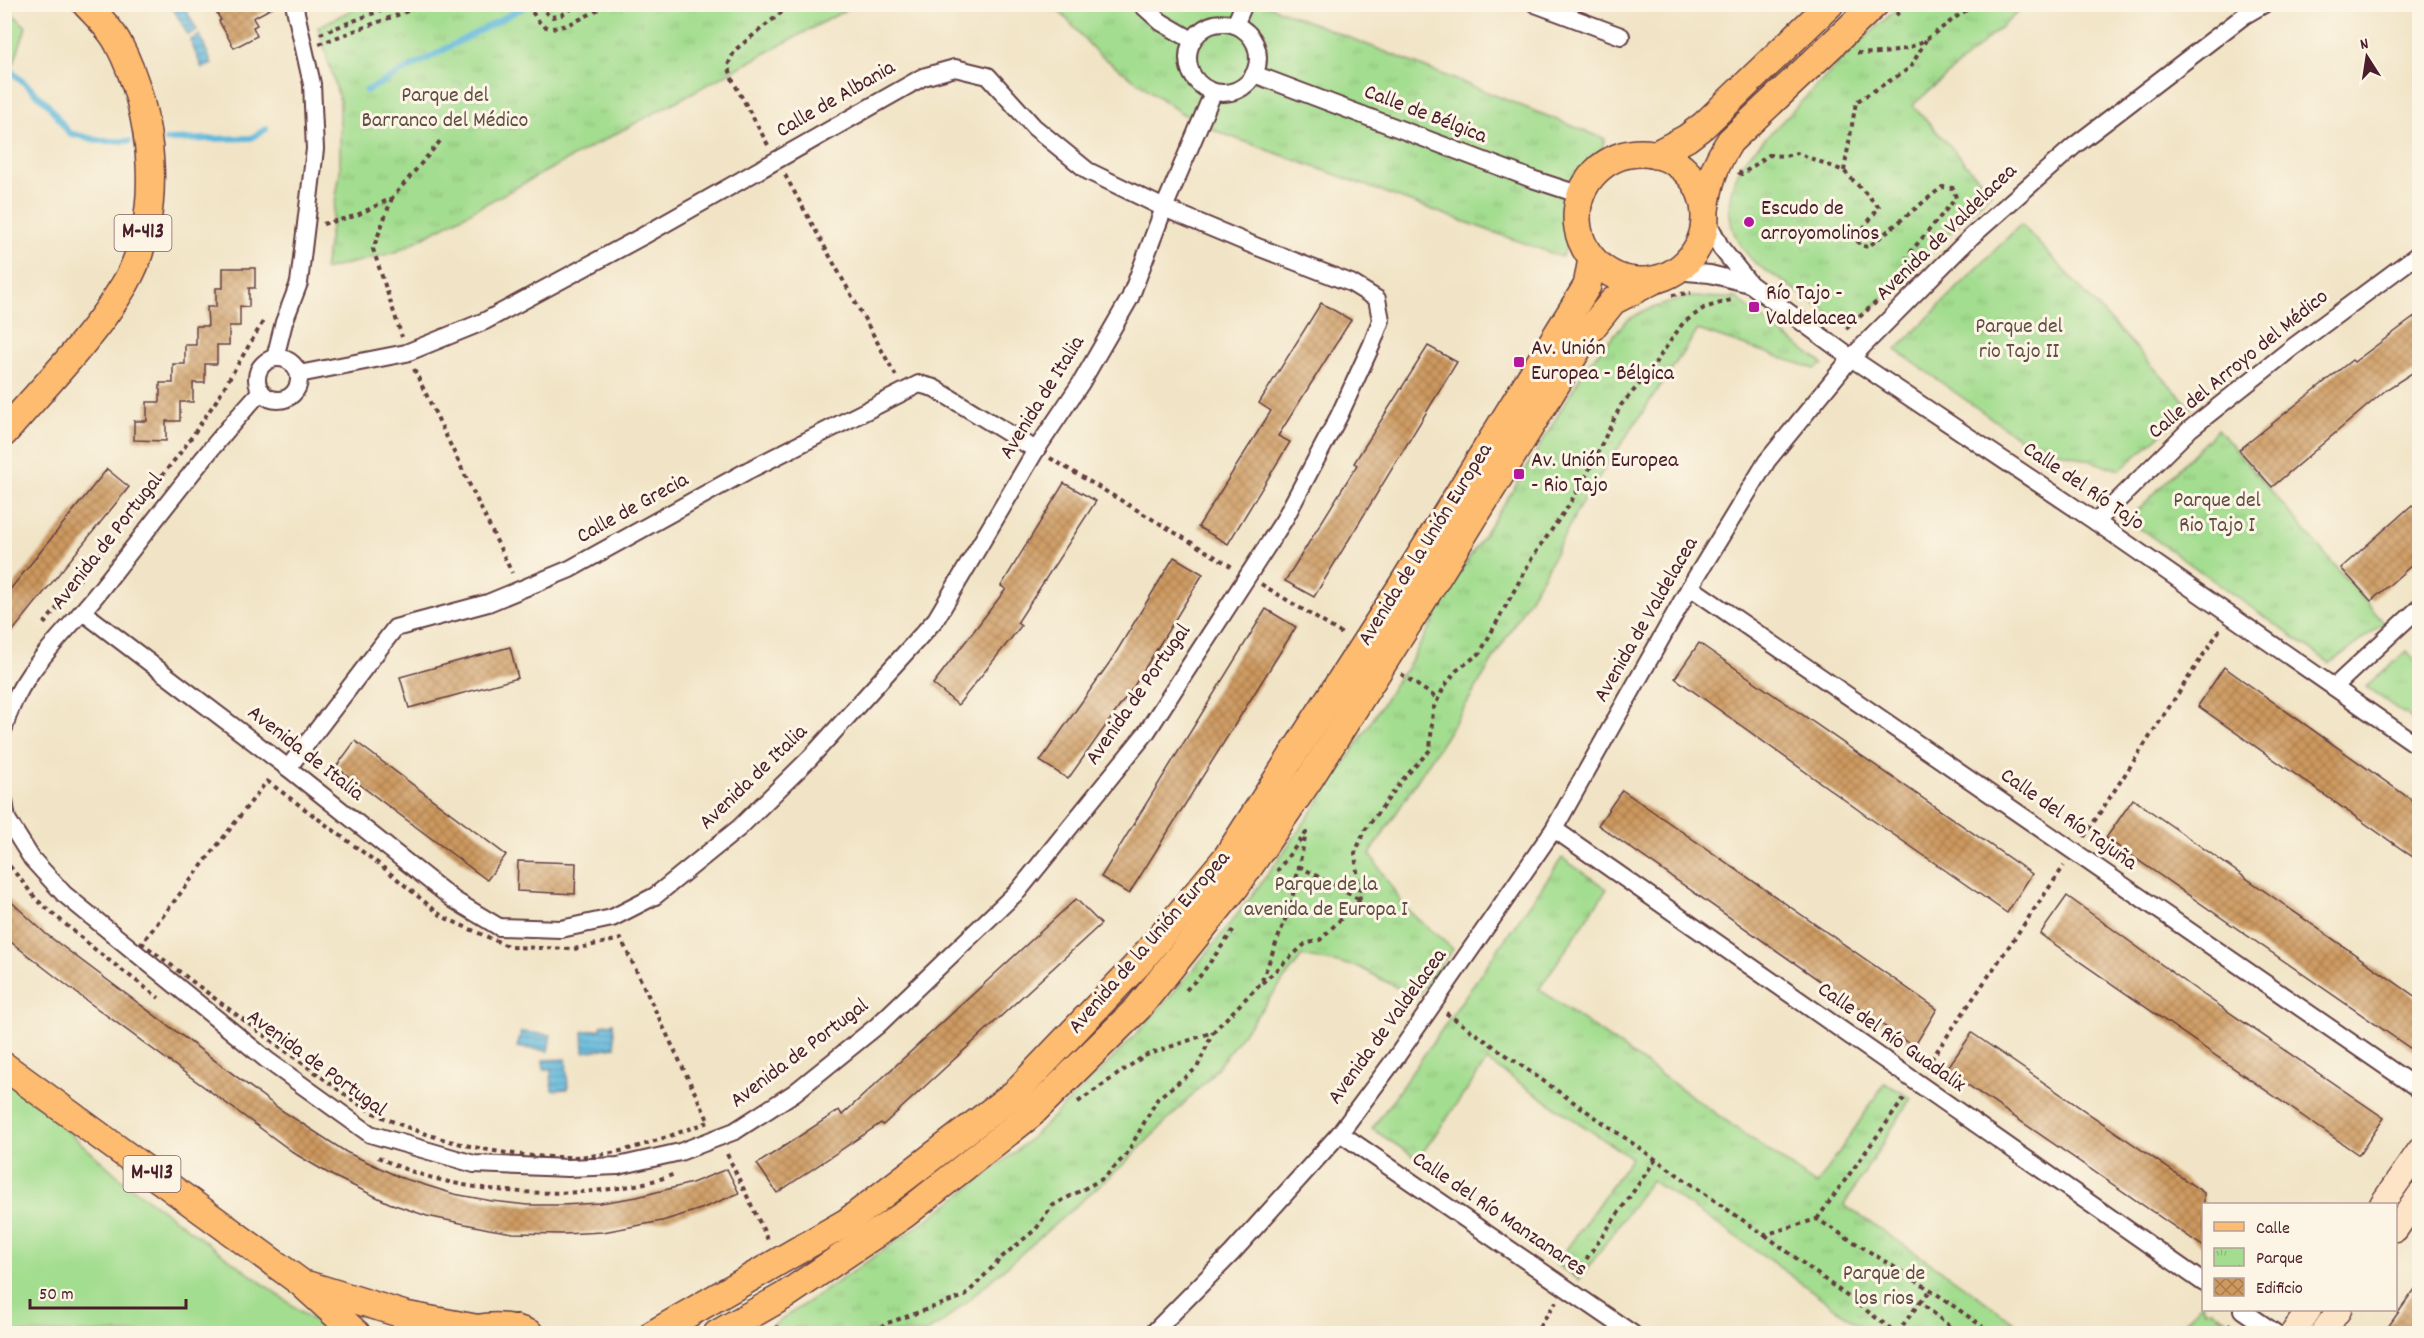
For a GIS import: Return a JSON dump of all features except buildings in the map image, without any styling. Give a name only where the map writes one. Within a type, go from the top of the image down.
[{"type":"main road","name":"M-413","points":[[4,433],[100,321],[126,283],[141,246],[148,208],[148,147],[142,102],[117,41],[86,4]]},
{"type":"main road","points":[[1655,155],[1704,126],[1830,4]]},
{"type":"main road","points":[[1705,213],[1700,192],[1689,175],[1674,162],[1655,155],[1637,154],[1619,157],[1603,166],[1590,179],[1581,195],[1577,212],[1578,229],[1583,245],[1592,259],[1605,270],[1620,278],[1665,283],[1691,256],[1702,237],[1710,179],[1715,164],[1730,141],[1875,4]]},
{"type":"main road","name":"Avenida de la Unión Europea","points":[[653,1334],[847,1222],[1014,1094],[1136,966],[1227,857],[1363,646],[1587,286],[1592,259]]},
{"type":"main road","name":"Avenida de la Unión Europea","points":[[717,1334],[784,1296],[905,1214],[1030,1114],[1138,1008],[1236,886],[1310,777],[1589,331],[1612,301],[1665,283]]},
{"type":"main road","name":"M-413","points":[[4,1066],[300,1282],[357,1334]]},
{"type":"main road","name":"M-413","points":[[300,1282],[405,1315],[467,1331],[501,1326],[530,1334]]},
{"type":"street","points":[[275,358],[284,322],[298,283],[315,148],[312,84],[294,4]]},
{"type":"street","points":[[1141,4],[1161,22],[1192,40]]},
{"type":"street","points":[[1235,25],[1244,4]]},
{"type":"street","points":[[1535,4],[1621,36]]},
{"type":"street","name":"Avenida de Valdelacea","points":[[1152,1334],[1232,1253],[1340,1133],[1433,1004],[1554,829],[1690,587],[1767,461],[1851,358],[1971,237],[2074,146],[2245,15],[2264,4]]},
{"type":"street","points":[[1218,23],[1235,25],[1247,32],[1254,42],[1258,60],[1254,74],[1247,84],[1235,92],[1213,93],[1200,86],[1189,72],[1187,53],[1192,40],[1203,28],[1218,23]]},
{"type":"street","name":"Calle de Albania","points":[[299,374],[406,353],[484,321],[654,230],[923,77],[955,68],[988,76],[1034,127],[1088,171],[1164,208],[1351,283],[1377,299]]},
{"type":"street","name":"Calle de Bélgica","points":[[1254,74],[1532,179],[1581,195]]},
{"type":"street","name":"Avenida de Italia","points":[[83,612],[288,768],[454,900],[499,927],[561,929],[612,918],[655,896],[739,828],[810,758],[936,620],[1036,450],[1081,383],[1130,298],[1164,208],[1213,93]]},
{"type":"street","name":"Calle del Río Tajo","points":[[1705,213],[1721,248],[1750,284],[1851,358],[2096,522],[2420,747]]},
{"type":"street","name":"Calle del Arroyo del Médico","points":[[2096,522],[2190,429],[2293,347],[2420,253]]},
{"type":"street","name":"Calle del Río Tajo","points":[[1665,283],[1710,274],[1750,284]]},
{"type":"street","name":"Avenida de Portugal","points":[[4,801],[7,819],[32,859],[64,894],[267,1060],[370,1134],[474,1164],[568,1168],[618,1166],[680,1152],[735,1131],[794,1093],[877,1026],[1019,890],[1146,733],[1284,520],[1339,416],[1381,320],[1377,299]]},
{"type":"street","points":[[275,358],[285,359],[294,365],[299,374],[298,387],[294,394],[286,399],[275,400],[267,397],[257,382],[258,373],[265,363],[275,358]]},
{"type":"street","name":"Calle de Grecia","points":[[288,768],[395,628],[488,603],[570,569],[747,471],[919,384],[933,388],[1036,450]]},
{"type":"street","name":"Avenida de Portugal","points":[[4,728],[8,712],[20,687],[38,663],[83,612],[216,440],[261,391]]},
{"type":"street","name":"Calle del Río Tajuña","points":[[1690,587],[2420,1090]]},
{"type":"street","points":[[2334,687],[2420,607]]},
{"type":"street","name":"Calle del Río Guadalix","points":[[1554,829],[2202,1282]]},
{"type":"street","name":"Calle del Río Manzanares","points":[[1340,1133],[1633,1334]]},
{"type":"street","points":[[2383,1203],[2420,1150]]},
{"type":"street","points":[[2397,1228],[2420,1194]]},
{"type":"street","points":[[2243,1311],[2277,1334]]},
{"type":"street","points":[[2292,1334],[2308,1311]]},
{"type":"street","points":[[2322,1334],[2338,1311]]},
{"type":"path","points":[[303,46],[397,4]]},
{"type":"path","points":[[303,46],[426,4]]},
{"type":"path","points":[[528,4],[537,20],[547,28],[558,29],[608,4]]},
{"type":"path","points":[[540,4],[544,11],[552,17],[561,15],[580,4]]},
{"type":"path","points":[[792,4],[735,50],[728,65],[733,81],[904,391]]},
{"type":"path","points":[[1850,53],[1885,54],[1907,48],[1926,40],[1952,19],[1978,4]]},
{"type":"path","points":[[1844,171],[1856,102],[1910,68],[1926,40]]},
{"type":"path","points":[[441,140],[392,198],[373,249],[393,305],[406,353],[520,590]]},
{"type":"path","points":[[1715,164],[1742,174],[1769,155],[1785,156],[1797,153],[1844,171],[1879,207],[1857,237],[1859,245],[1868,247],[1942,187],[1953,188],[1956,198],[1907,256],[1907,274],[1846,329]]},
{"type":"path","points":[[305,229],[354,216],[392,198]]},
{"type":"path","points":[[1665,283],[1676,294],[1693,292]]},
{"type":"path","points":[[1360,900],[1355,854],[1365,830],[1404,778],[1430,750],[1433,709],[1444,687],[1456,671],[1480,653],[1532,558],[1569,505],[1587,474],[1621,405],[1644,379],[1683,323],[1704,308],[1737,298],[1725,296]]},
{"type":"path","points":[[37,633],[184,448],[216,401],[268,312]]},
{"type":"path","points":[[1036,450],[1363,646]]},
{"type":"path","points":[[1764,1235],[1817,1219],[1916,1082],[2074,852],[2230,615]]},
{"type":"path","points":[[1401,674],[1438,699]]},
{"type":"path","points":[[267,781],[379,864],[443,917],[510,947],[574,949],[621,939],[710,1122],[626,1150],[589,1156],[554,1158],[503,1152],[447,1140],[420,1133],[375,1113],[249,1025],[142,943],[267,781]]},
{"type":"path","points":[[4,859],[37,900],[98,952],[162,1000]]},
{"type":"path","points":[[1299,866],[1360,900]]},
{"type":"path","points":[[1261,983],[1305,944],[1320,940],[1360,900]]},
{"type":"path","points":[[1433,1004],[1764,1235],[1898,1333],[1931,1290]]},
{"type":"path","points":[[874,1334],[885,1324],[965,1296],[1002,1257],[1035,1229],[1052,1206],[1104,1178],[1126,1155],[1158,1098],[1197,1068],[1213,1032]]},
{"type":"path","points":[[718,1158],[729,1154],[771,1248]]},
{"type":"path","points":[[374,1155],[423,1175],[478,1187],[522,1192],[576,1193],[634,1185],[677,1173]]},
{"type":"path","points":[[1534,1334],[1656,1159]]},
{"type":"path","points":[[1817,1219],[1931,1290],[1994,1334]]},
{"type":"path","points":[[1920,1302],[1959,1334]]},
{"type":"green space","name":"Parque del Barranco del Médico","points":[[362,5],[855,5],[396,252],[324,270],[340,172],[340,101],[318,27]]},
{"type":"green space","points":[[1054,5],[1267,5],[1605,139],[1562,257],[1221,133],[1181,113],[1097,53]]},
{"type":"green space","points":[[1901,5],[2026,5],[1913,105],[1991,192],[1854,326],[1842,322],[1754,262],[1736,237],[1730,211],[1730,198],[1733,185],[1747,157],[1855,47]]},
{"type":"green space","points":[[5,6],[26,27],[5,90]]},
{"type":"green space","name":"Parque del rio Tajo II","points":[[2021,224],[2191,408],[2120,470],[2022,440],[1896,350]]},
{"type":"green space","name":"Parque de la avenida de Europa I","points":[[1687,297],[1737,298],[1823,364],[1815,369],[1698,330],[1582,502],[1543,576],[1470,698],[1370,854],[1405,908],[1453,949],[1416,998],[1359,967],[1302,956],[1210,1077],[1125,1163],[943,1322],[925,1333],[756,1333],[775,1324],[894,1243],[1010,1156],[1113,1058],[1160,1008],[1247,902],[1327,790],[1401,674],[1406,670],[1460,572],[1524,473],[1586,367],[1626,321],[1643,311]]},
{"type":"green space","name":"Parque del Rio Tajo I","points":[[2218,429],[2384,623],[2330,663],[2128,520]]},
{"type":"green space","points":[[2407,651],[2419,666],[2419,724],[2366,687]]},
{"type":"green space","name":"Parque de los rios","points":[[1562,858],[1607,889],[1539,989],[1817,1185],[1885,1083],[1911,1098],[1844,1205],[1944,1272],[2029,1333],[1870,1333],[1757,1251],[1651,1180],[1579,1280],[1556,1264],[1631,1158],[1487,1061],[1418,1159],[1372,1129]]},
{"type":"green space","points":[[4,1075],[127,1184],[330,1333],[5,1333]]},
{"type":"green space","points":[[2202,1303],[2202,1311],[2214,1311],[2248,1333],[2174,1333]]},
{"type":"water","points":[[179,4],[183,5],[197,30],[188,35],[173,8]]},
{"type":"water","points":[[200,35],[212,64],[202,68],[190,40]]},
{"type":"water","points":[[613,1023],[615,1047],[584,1052],[583,1032],[601,1029],[602,1025]]},
{"type":"water","points":[[521,1032],[551,1035],[548,1051],[517,1047]]},
{"type":"water","points":[[566,1059],[568,1089],[552,1090],[551,1069],[544,1069],[543,1060]]},
{"type":"waterway","points":[[366,91],[530,4]]},
{"type":"waterway","points":[[4,65],[47,103],[69,133],[101,141],[129,141]]},
{"type":"waterway","points":[[166,140],[251,138],[266,129]]},
{"type":"place","name":"Escudo de arroyomolinos","points":[[1749,222]]},
{"type":"place","name":"Río Tajo - Valdelacea","points":[[1754,307]]},
{"type":"place","name":"Av. Unión Europea - Bélgica","points":[[1519,362]]},
{"type":"place","name":"Av. Unión Europea - Rio Tajo","points":[[1519,474]]}]
